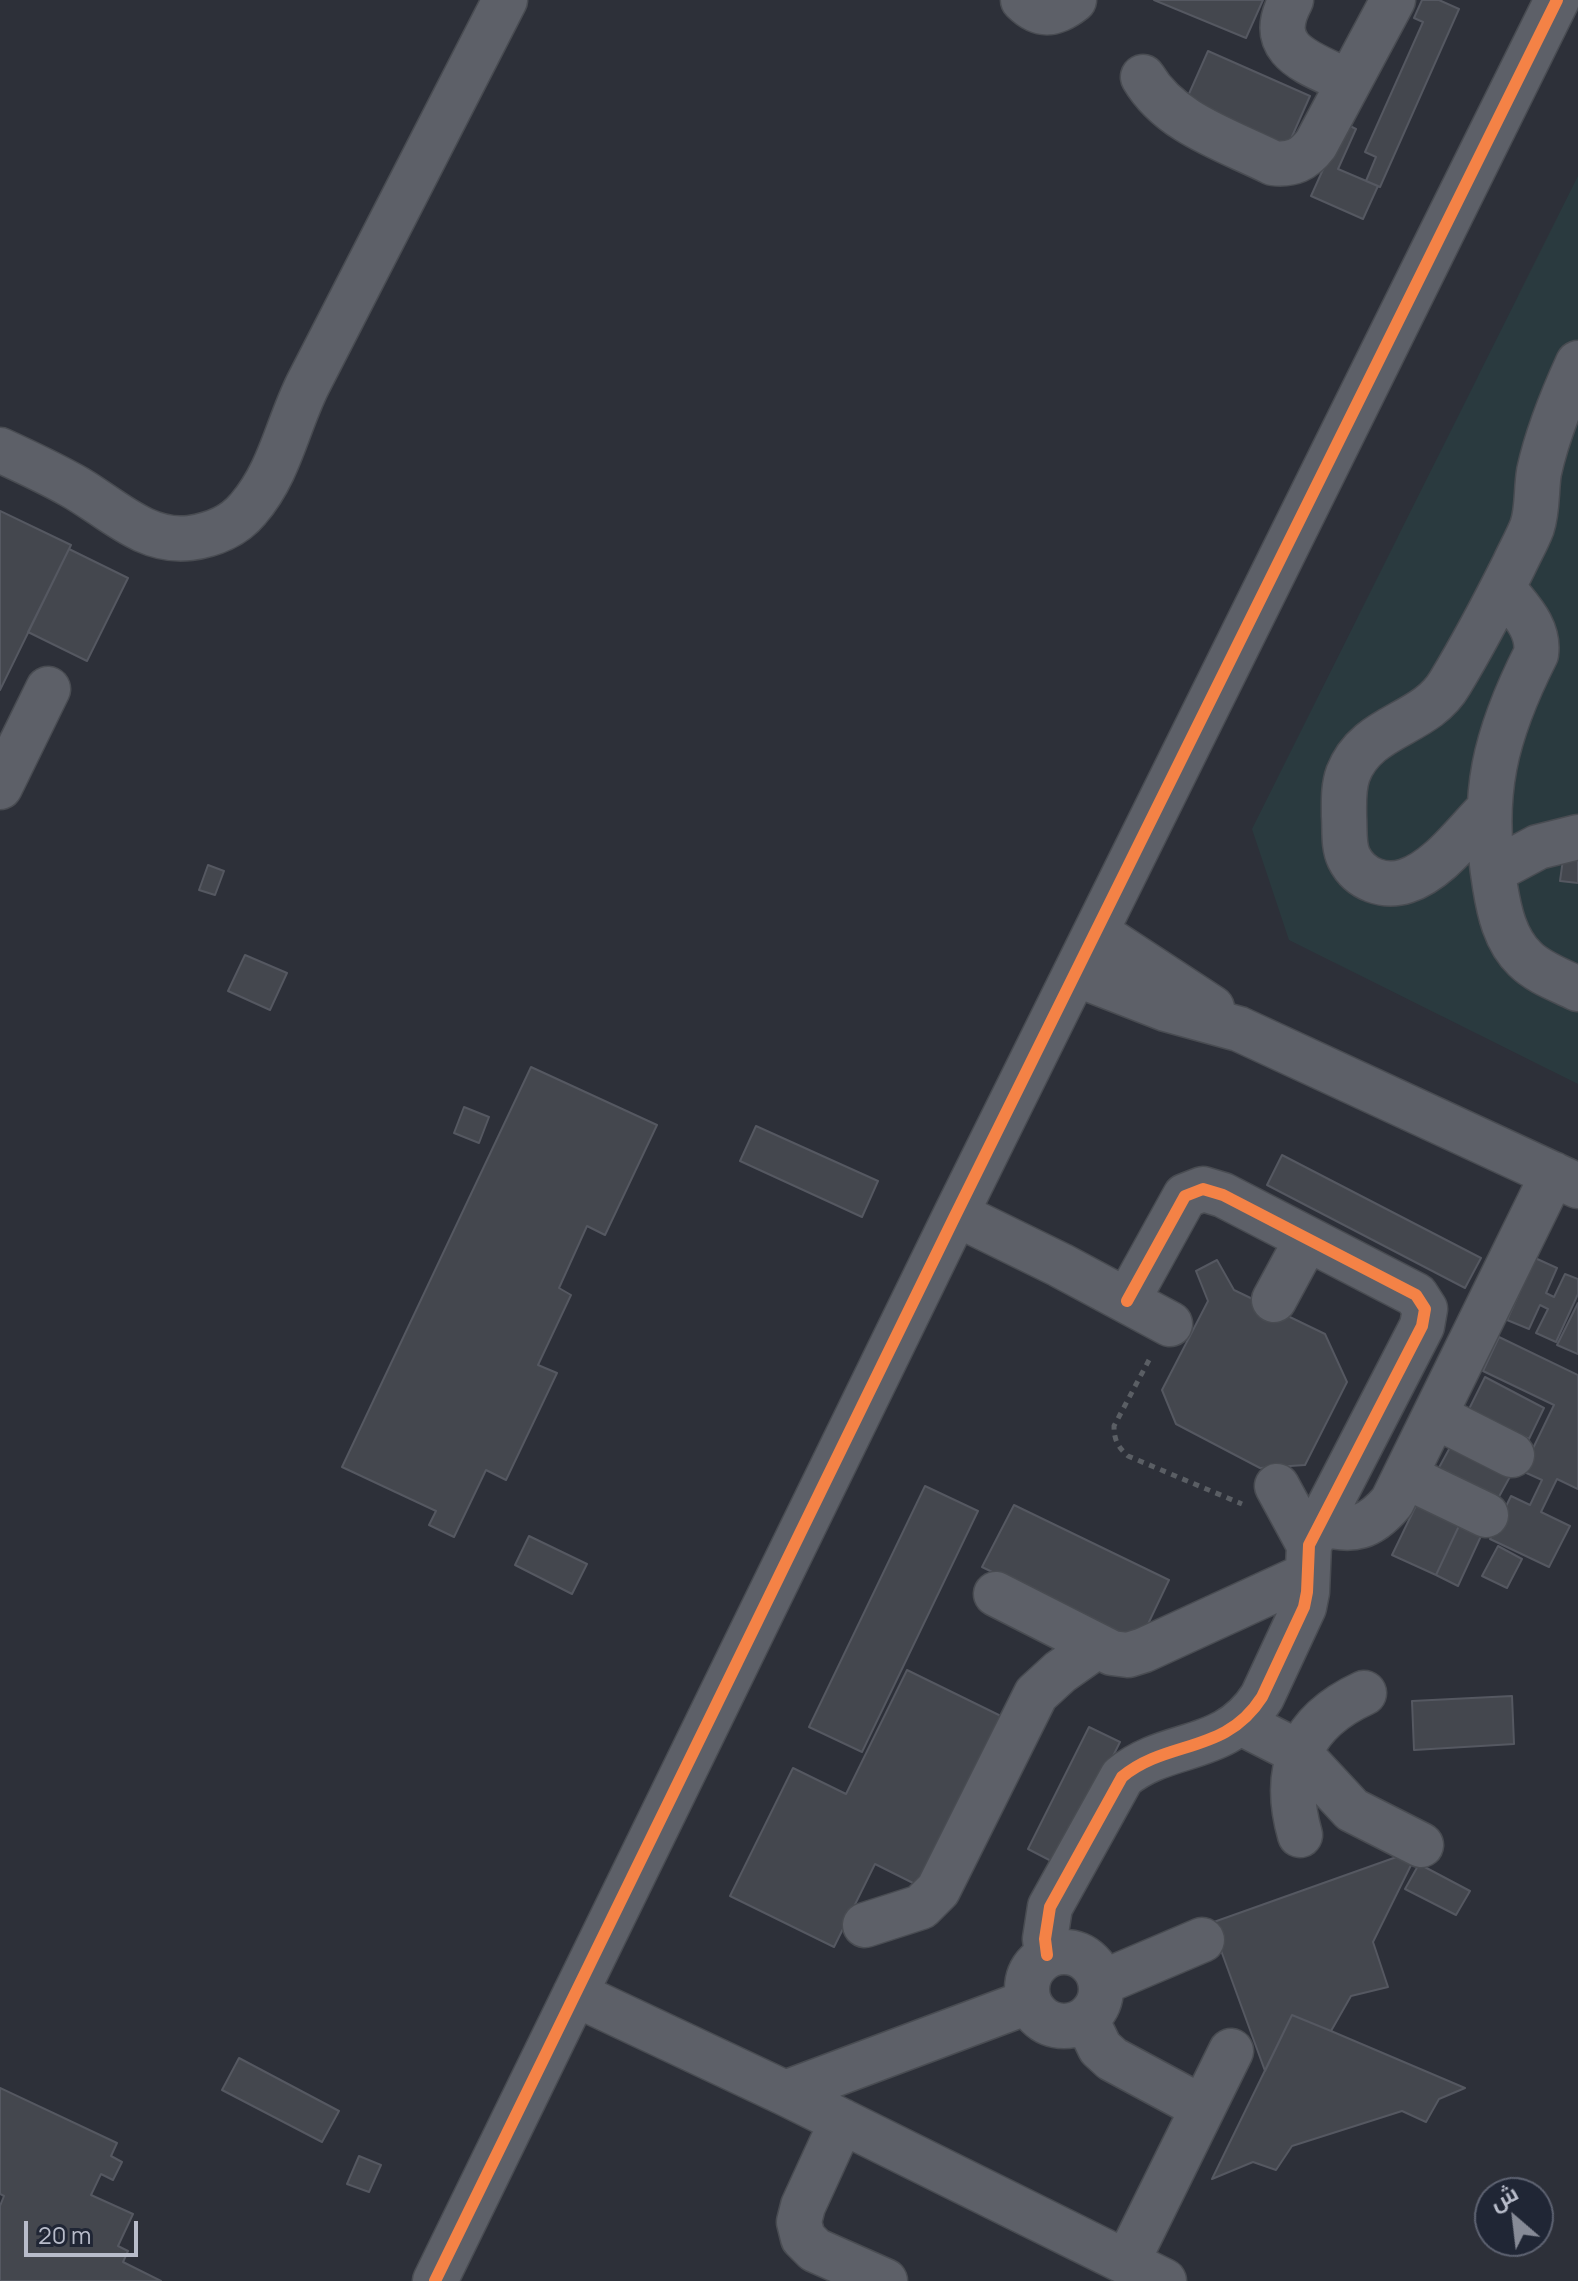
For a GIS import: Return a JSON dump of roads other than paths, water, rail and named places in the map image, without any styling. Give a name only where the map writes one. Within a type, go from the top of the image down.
[{"type":"street","points":[[0,450],[73,486],[142,530],[164,537],[186,538],[209,534],[229,525],[247,511],[277,466],[305,389],[505,0]]},
{"type":"street","points":[[1023,0],[1041,13],[1052,13],[1074,0]]},
{"type":"street","points":[[1291,0],[1282,21],[1282,34],[1287,47],[1297,56],[1349,82]]},
{"type":"street","points":[[1143,77],[1159,100],[1181,117],[1273,163],[1286,165],[1308,154],[1316,144],[1393,0]]},
{"type":"street","points":[[435,2281],[1076,974],[1547,3]]},
{"type":"street","points":[[1488,810],[1438,860],[1408,880],[1390,885],[1373,881],[1359,871],[1349,858],[1345,841],[1344,792],[1356,759],[1381,733],[1423,711],[1448,687],[1503,588],[1532,526],[1542,462],[1578,363]]},
{"type":"street","points":[[1503,588],[1531,625],[1538,644],[1503,725],[1493,767],[1488,810],[1493,871],[1503,920],[1515,948],[1537,968],[1578,989]]},
{"type":"street","points":[[0,787],[48,689]]},
{"type":"street","points":[[1493,871],[1538,847],[1578,837]]},
{"type":"street","points":[[1096,932],[1178,984],[1239,1029]]},
{"type":"street","points":[[1076,974],[1177,1013],[1239,1029],[1566,1180],[1435,1416],[1392,1502],[1379,1518],[1360,1527],[1300,1526]]},
{"type":"street","points":[[996,1594],[1112,1653],[1128,1655],[1144,1650],[1300,1526],[1422,1326],[1425,1309],[1416,1295],[1223,1195],[1203,1189],[1185,1196],[1127,1301]]},
{"type":"street","points":[[956,1214],[1170,1324]]},
{"type":"street","points":[[1274,1300],[1307,1239]]},
{"type":"street","points":[[1435,1416],[1512,1455]]},
{"type":"street","points":[[1405,1476],[1486,1515]]},
{"type":"street","points":[[1047,1955],[1045,1939],[1050,1907],[1122,1777],[1137,1765],[1227,1733],[1241,1723],[1262,1697],[1304,1607],[1300,1526]]},
{"type":"street","points":[[865,1925],[921,1907],[938,1890],[1036,1694],[1060,1672],[1097,1646]]},
{"type":"street","points":[[1300,1835],[1293,1812],[1291,1788],[1298,1752],[1321,1720],[1340,1704],[1364,1693]]},
{"type":"street","points":[[1241,1723],[1298,1752],[1352,1810],[1421,1845]]},
{"type":"street","points":[[1202,1940],[1093,2001],[1073,2025],[1060,2026],[1046,2022],[1035,2014],[1028,2002],[1027,1980],[1038,1961],[1047,1955],[1061,1951],[1087,1959],[1097,1970],[1093,2001],[1100,2048],[1112,2059],[1203,2108]]},
{"type":"street","points":[[575,1994],[785,2093],[1145,2272],[1203,2108],[1231,2051]]},
{"type":"street","points":[[785,2093],[1028,2002]]},
{"type":"street","points":[[842,2121],[803,2206],[799,2222],[803,2238],[815,2250],[885,2281]]}]
